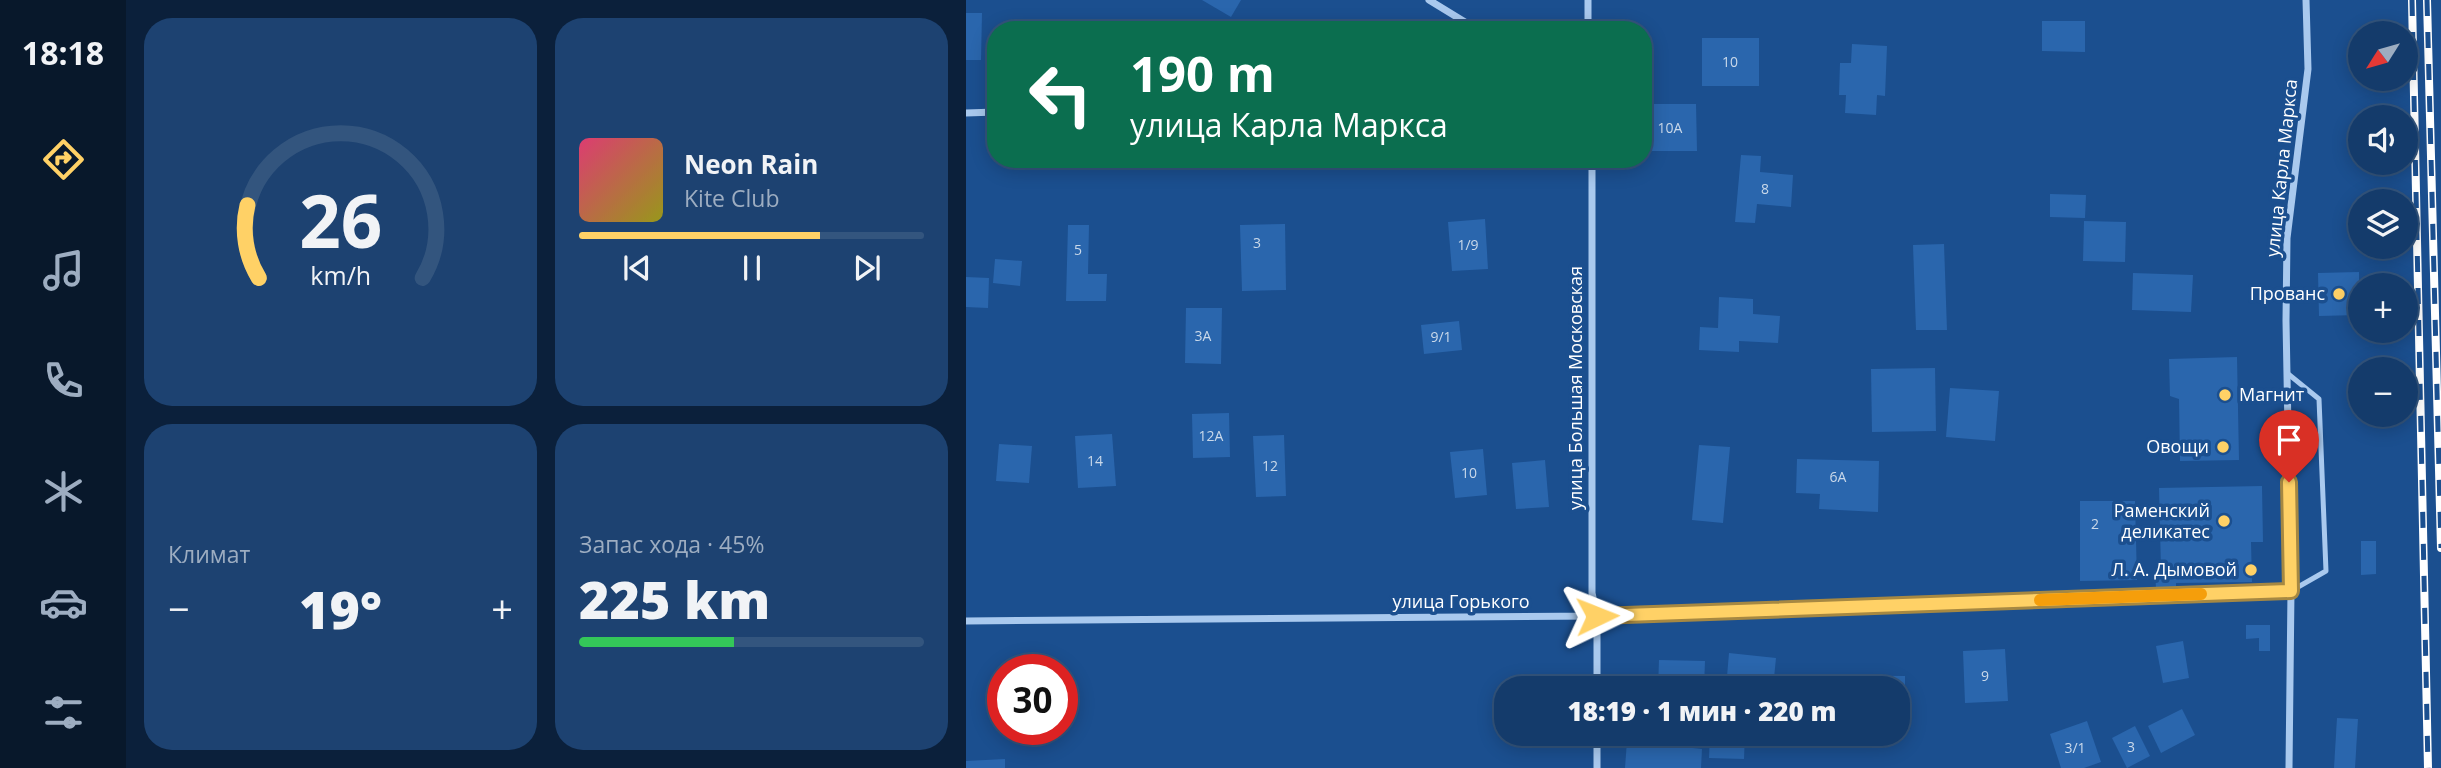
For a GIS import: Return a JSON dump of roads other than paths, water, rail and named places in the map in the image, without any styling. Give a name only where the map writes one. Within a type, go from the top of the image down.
[{"type":"street","points":[[1429,0],[1463,21]]},
{"type":"street","points":[[1588,0],[1588,21]]},
{"type":"street","name":"улица Карла Маркса","points":[[2290,768],[2287,238],[2308,69],[2306,0]]},
{"type":"street","points":[[966,113],[987,112]]},
{"type":"street","name":"улица Большая Московская","points":[[1592,168],[1592,593],[1597,616],[1597,676]]},
{"type":"street","name":"улица Горького","points":[[966,621],[1597,616],[2291,591]]},
{"type":"street","points":[[1597,746],[1597,768]]},
{"type":"lane","points":[[2287,373],[2319,399],[2326,572],[2291,591]]},
{"type":"railway","points":[[2412,0],[2428,768]]},
{"type":"railway","points":[[2427,0],[2441,548]]},
{"type":"place","name":"Прованс","points":[[2339,294]]},
{"type":"place","name":"Магнит","points":[[2225,395]]},
{"type":"place","name":"Овощи","points":[[2223,447]]},
{"type":"place","name":"Раменский деликатес","points":[[2224,521]]},
{"type":"place","name":"Л. А. Дымовой","points":[[2251,570]]}]
